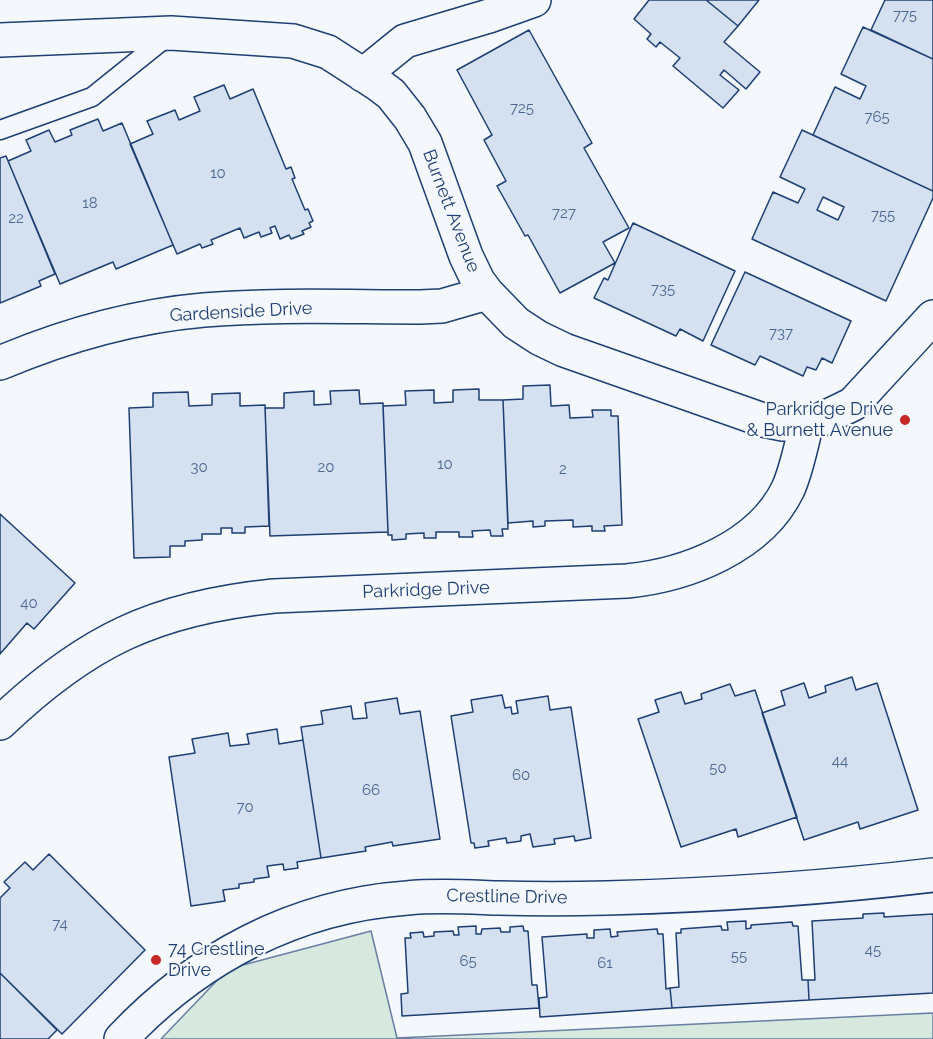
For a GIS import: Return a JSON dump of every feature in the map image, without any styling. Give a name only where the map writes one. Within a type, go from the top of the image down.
[{"type":"street","points":[[363,75],[405,41],[534,0]]},
{"type":"street","name":"Burnett Avenue","points":[[0,40],[171,33],[293,41],[328,52],[391,94],[410,118],[425,143],[466,256],[478,281],[516,323],[552,345],[763,420],[783,424],[807,423],[843,410],[860,399],[933,317]]},
{"type":"street","name":"Gardenside Drive","points":[[0,363],[80,334],[181,313],[270,306],[420,308],[442,306],[487,293]]},
{"type":"street","name":"Parkridge Drive","points":[[0,723],[61,671],[108,640],[158,618],[218,603],[274,596],[627,581],[673,573],[694,566],[735,544],[770,515],[788,488],[807,423]]},
{"type":"street","name":"Crestline Drive","points":[[121,1039],[177,987],[223,955],[277,928],[338,908],[437,896],[564,899],[699,895],[836,886],[933,875]]},
{"type":"lane","points":[[0,130],[92,97],[171,33]]},
{"type":"shaded area","points":[[371,931],[397,1038],[933,1013],[933,1039],[161,1039],[228,969]]},
{"type":"building","points":[[649,0],[706,0],[738,26],[724,42],[760,72],[746,89],[724,70],[720,75],[739,90],[723,108],[673,66],[680,58],[660,42],[656,47],[647,39],[651,34],[634,19]]},
{"type":"building","points":[[706,0],[759,0],[738,26]]},
{"type":"building","points":[[885,0],[933,0],[933,59],[871,30]]},
{"type":"building","points":[[863,27],[933,59],[933,191],[813,135],[835,87],[860,99],[866,86],[841,74]]},
{"type":"building","points":[[529,30],[592,143],[584,148],[629,228],[603,242],[615,263],[560,293],[528,235],[525,236],[497,186],[506,181],[484,140],[492,135],[457,70]]},
{"type":"building","points":[[224,85],[230,99],[253,89],[286,169],[291,167],[295,178],[292,179],[305,210],[308,209],[313,221],[309,223],[311,227],[302,231],[304,234],[291,239],[289,235],[280,239],[275,226],[270,228],[272,233],[261,237],[259,232],[244,238],[240,228],[211,240],[213,244],[202,248],[200,244],[177,254],[130,144],[153,134],[147,121],[175,110],[179,120],[200,111],[194,97]]},
{"type":"building","points":[[98,119],[103,131],[122,123],[173,245],[116,269],[113,262],[60,284],[8,161],[31,151],[26,140],[49,130],[55,142],[72,135],[70,130]]},
{"type":"building","points":[[802,130],[933,191],[933,198],[886,301],[752,239],[773,192],[798,203],[805,189],[780,177]],"holes":[[[823,197],[844,207],[838,220],[817,210]]]},
{"type":"building","points":[[6,156],[55,274],[39,281],[41,286],[0,303],[0,158]]},
{"type":"building","points":[[633,223],[735,271],[703,341],[680,329],[676,336],[594,298],[604,278],[608,280]]},
{"type":"building","points":[[745,272],[851,321],[832,363],[822,358],[816,370],[807,367],[803,376],[760,356],[755,365],[711,345]]},
{"type":"building","points":[[550,385],[551,406],[569,405],[570,418],[593,417],[592,410],[611,410],[611,416],[618,416],[622,525],[604,526],[605,531],[592,531],[592,526],[573,527],[573,520],[545,521],[545,526],[533,527],[533,521],[508,523],[503,400],[523,399],[523,386]]},
{"type":"building","points":[[479,389],[479,400],[503,400],[508,529],[502,529],[503,536],[491,536],[490,530],[472,531],[473,537],[459,537],[459,532],[436,532],[436,538],[424,538],[424,533],[406,534],[406,539],[392,540],[392,535],[388,535],[383,406],[406,405],[405,391],[434,390],[434,403],[453,402],[453,390]]},
{"type":"building","points":[[359,390],[360,404],[383,403],[388,532],[270,536],[265,408],[284,408],[284,393],[314,391],[314,405],[331,404],[330,391]]},
{"type":"building","points":[[188,392],[189,406],[212,405],[212,394],[240,393],[240,406],[265,405],[269,526],[245,527],[245,533],[232,533],[232,528],[221,528],[221,534],[202,534],[202,540],[185,541],[185,546],[170,546],[170,557],[134,558],[129,408],[153,407],[153,393]]},
{"type":"building","points":[[0,514],[75,583],[34,629],[27,623],[0,654]]},
{"type":"building","points":[[852,677],[856,690],[877,683],[918,810],[860,829],[858,822],[804,840],[762,713],[785,705],[781,691],[804,683],[809,698],[826,692],[825,686]]},
{"type":"building","points":[[730,684],[735,696],[755,690],[797,817],[738,837],[736,829],[681,847],[638,719],[659,712],[655,700],[681,692],[685,704],[702,699],[701,694]]},
{"type":"building","points":[[502,695],[505,708],[511,707],[512,714],[518,713],[516,701],[548,696],[550,710],[571,707],[591,838],[575,841],[574,836],[554,839],[555,844],[533,847],[530,834],[521,836],[521,841],[507,843],[506,838],[488,841],[489,846],[475,848],[474,843],[471,843],[451,716],[473,712],[471,700]]},
{"type":"building","points":[[397,698],[400,714],[420,711],[440,839],[393,846],[392,842],[365,847],[366,851],[321,858],[301,727],[323,724],[321,711],[351,706],[353,719],[367,718],[365,703]]},
{"type":"building","points":[[277,729],[279,744],[303,740],[321,858],[297,862],[298,868],[284,870],[283,864],[267,866],[269,877],[239,884],[239,888],[223,890],[225,901],[191,906],[169,757],[195,753],[192,739],[228,733],[230,746],[249,744],[247,734]]},
{"type":"building","points":[[49,854],[145,950],[62,1034],[0,973],[0,898],[10,888],[4,882],[25,862],[33,870]]},
{"type":"building","points":[[884,913],[884,917],[933,914],[933,993],[809,1000],[808,980],[815,980],[812,921],[863,918],[863,914]]},
{"type":"building","points":[[746,921],[746,929],[751,928],[751,925],[792,922],[793,926],[798,926],[802,980],[808,980],[809,1000],[672,1008],[670,988],[679,987],[676,933],[681,933],[681,929],[721,926],[722,930],[728,930],[727,922]]},
{"type":"building","points":[[476,926],[476,934],[481,934],[482,929],[500,928],[501,932],[510,932],[510,927],[523,926],[524,931],[528,931],[532,985],[537,985],[539,1008],[402,1016],[401,994],[408,993],[405,938],[411,938],[410,933],[423,932],[424,937],[434,936],[434,932],[453,931],[454,935],[459,935],[458,927]]},
{"type":"building","points":[[610,929],[611,937],[618,936],[617,932],[657,929],[658,934],[663,934],[666,989],[670,988],[672,1008],[540,1017],[539,998],[547,997],[542,937],[587,934],[587,938],[594,938],[594,930]]},
{"type":"building","points":[[0,973],[57,1030],[48,1039],[0,1039]]},
{"type":"place","name":"Parkridge Drive & Burnett Avenue","points":[[905,420]]},
{"type":"place","name":"74 Crestline Drive","points":[[156,960]]}]
